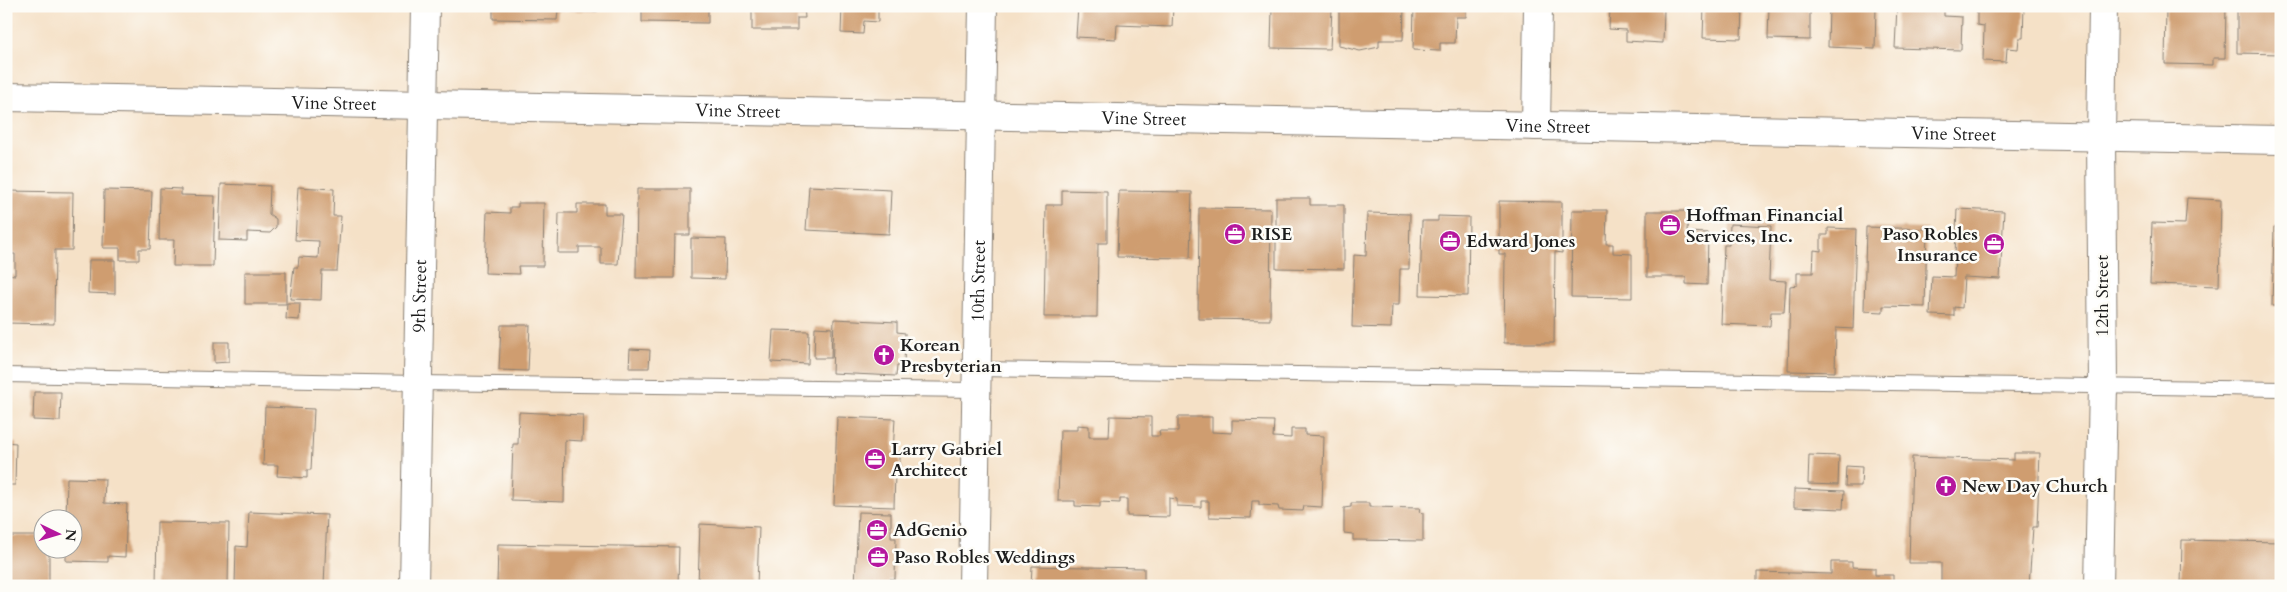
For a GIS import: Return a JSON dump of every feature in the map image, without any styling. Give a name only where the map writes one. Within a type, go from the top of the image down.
[{"type":"street","name":"9th Street","points":[[414,586],[425,6]]},
{"type":"street","name":"10th Street","points":[[973,586],[983,6]]},
{"type":"street","points":[[1536,126],[1538,6]]},
{"type":"street","name":"12th Street","points":[[2099,586],[2103,385],[2101,137],[2103,6]]},
{"type":"street","name":"Vine Street","points":[[6,97],[981,117],[2281,140]]},
{"type":"lane","points":[[6,375],[418,383],[976,380],[2103,385],[2281,389]]},
{"type":"building","points":[[493,6],[598,6],[598,11],[558,10],[557,20],[493,19]]},
{"type":"building","points":[[642,6],[708,6],[708,23],[642,22]]},
{"type":"building","points":[[752,6],[804,6],[805,18],[797,18],[797,30],[752,30]]},
{"type":"building","points":[[842,6],[884,6],[884,9],[878,9],[878,22],[864,21],[863,34],[841,33]]},
{"type":"building","points":[[1078,6],[1173,6],[1172,27],[1117,25],[1116,39],[1076,37]]},
{"type":"building","points":[[1280,6],[1326,6],[1326,9],[1332,9],[1330,49],[1271,48],[1272,8],[1280,8]]},
{"type":"building","points":[[1339,6],[1404,6],[1403,40],[1379,40],[1379,47],[1360,51],[1339,46]]},
{"type":"building","points":[[1414,6],[1466,6],[1466,17],[1456,17],[1455,43],[1440,43],[1440,51],[1413,50]]},
{"type":"building","points":[[1610,6],[1667,6],[1667,10],[1664,9],[1663,43],[1626,41],[1626,30],[1609,29]]},
{"type":"building","points":[[1704,6],[1742,6],[1741,39],[1703,38]]},
{"type":"building","points":[[1769,6],[1810,6],[1810,40],[1768,39]]},
{"type":"building","points":[[1829,6],[1876,6],[1875,49],[1828,47]]},
{"type":"building","points":[[1897,6],[1944,6],[1944,16],[1962,17],[1961,50],[1895,48]]},
{"type":"building","points":[[1977,6],[2024,6],[2023,38],[2019,38],[2018,49],[2007,48],[2006,62],[1983,61],[1984,26],[1977,25]]},
{"type":"building","points":[[2166,6],[2226,6],[2225,58],[2213,58],[2213,65],[2165,64]]},
{"type":"building","points":[[2237,6],[2281,6],[2281,54],[2237,53]]},
{"type":"building","points":[[221,184],[270,186],[269,214],[276,219],[276,227],[270,233],[247,232],[247,241],[219,240]]},
{"type":"building","points":[[809,186],[891,190],[889,234],[806,230]]},
{"type":"building","points":[[298,187],[334,189],[333,216],[341,216],[337,271],[322,271],[321,300],[290,299],[294,267],[298,267],[299,257],[318,258],[319,241],[295,240]]},
{"type":"building","points":[[160,188],[181,189],[181,195],[215,196],[213,266],[173,266],[174,240],[159,240]]},
{"type":"building","points":[[637,189],[690,189],[690,235],[675,235],[674,278],[636,278]]},
{"type":"building","points":[[104,190],[152,191],[150,249],[139,249],[139,260],[120,260],[120,248],[103,248]]},
{"type":"building","points":[[1062,190],[1107,191],[1107,243],[1098,243],[1097,317],[1044,317],[1046,205],[1062,205]]},
{"type":"building","points":[[6,191],[73,192],[72,250],[55,250],[54,324],[6,323],[6,274],[15,275],[15,254],[6,254]]},
{"type":"building","points":[[1119,191],[1192,192],[1190,258],[1117,257]]},
{"type":"building","points":[[1276,198],[1310,198],[1310,205],[1344,205],[1344,269],[1276,268]]},
{"type":"building","points":[[2187,198],[2221,200],[2219,286],[2150,284],[2152,223],[2185,224]]},
{"type":"building","points":[[1499,201],[1562,202],[1562,253],[1555,252],[1554,343],[1504,343],[1505,254],[1499,254]]},
{"type":"building","points":[[518,203],[544,203],[543,266],[518,266],[519,274],[485,273],[487,212],[510,213],[510,207],[518,207]]},
{"type":"building","points":[[577,204],[605,204],[605,214],[622,214],[618,264],[601,264],[601,247],[579,247],[579,253],[558,253],[559,213],[577,213]]},
{"type":"building","points":[[1199,208],[1271,209],[1270,320],[1198,319]]},
{"type":"building","points":[[1957,209],[2004,211],[2000,279],[1964,277],[1962,308],[1954,307],[1954,316],[1930,315],[1932,276],[1954,277]]},
{"type":"building","points":[[1572,210],[1607,210],[1606,244],[1613,244],[1613,253],[1632,254],[1632,298],[1571,297]]},
{"type":"building","points":[[1647,211],[1688,211],[1687,232],[1708,233],[1707,285],[1686,284],[1686,277],[1647,277]]},
{"type":"building","points":[[1367,213],[1410,214],[1409,269],[1400,269],[1399,305],[1392,305],[1391,328],[1352,327],[1354,255],[1366,256]]},
{"type":"building","points":[[1438,216],[1469,217],[1468,296],[1420,295],[1422,221],[1438,221]]},
{"type":"building","points":[[1730,224],[1771,226],[1769,280],[1786,281],[1784,312],[1771,312],[1770,326],[1721,324],[1724,245],[1729,245]]},
{"type":"building","points":[[1866,227],[1927,229],[1925,307],[1883,306],[1883,312],[1864,311]]},
{"type":"building","points":[[2274,227],[2281,227],[2281,306],[2272,306]]},
{"type":"building","points":[[1828,228],[1856,229],[1853,329],[1836,328],[1835,372],[1788,371],[1790,286],[1797,285],[1797,273],[1813,273],[1814,250],[1821,251],[1821,235],[1828,235]]},
{"type":"building","points":[[691,238],[726,239],[725,279],[691,278]]},
{"type":"building","points":[[89,260],[115,260],[115,294],[88,293]]},
{"type":"building","points":[[245,272],[286,272],[286,304],[245,304]]},
{"type":"building","points":[[287,303],[300,303],[299,320],[286,319]]},
{"type":"building","points":[[834,319],[897,322],[897,332],[905,333],[904,366],[897,366],[896,376],[832,373]]},
{"type":"building","points":[[501,325],[530,325],[528,371],[499,370]]},
{"type":"building","points":[[815,327],[832,328],[831,358],[814,358]]},
{"type":"building","points":[[773,330],[809,331],[808,364],[771,362]]},
{"type":"building","points":[[214,342],[229,342],[229,362],[214,363]]},
{"type":"building","points":[[630,349],[650,350],[649,368],[629,368]]},
{"type":"building","points":[[34,392],[61,392],[60,421],[33,420]]},
{"type":"building","points":[[265,407],[314,409],[311,470],[307,470],[307,478],[277,476],[278,465],[263,465]]},
{"type":"building","points":[[519,412],[583,415],[582,441],[565,440],[564,502],[511,500],[513,444],[518,444]]},
{"type":"building","points":[[1110,416],[1151,417],[1151,436],[1160,436],[1159,431],[1178,431],[1178,417],[1212,417],[1212,432],[1232,433],[1232,420],[1274,421],[1273,437],[1291,438],[1291,429],[1305,429],[1305,435],[1324,436],[1322,507],[1304,506],[1303,511],[1279,510],[1278,506],[1259,505],[1259,501],[1252,501],[1251,518],[1209,517],[1209,501],[1201,501],[1201,507],[1177,506],[1177,499],[1169,498],[1169,517],[1127,516],[1127,499],[1120,499],[1120,503],[1100,502],[1100,507],[1075,506],[1075,501],[1058,501],[1060,430],[1077,430],[1077,425],[1089,426],[1089,437],[1109,437]]},
{"type":"building","points":[[837,417],[895,419],[893,452],[900,452],[900,474],[895,473],[894,507],[834,505]]},
{"type":"building","points":[[6,442],[16,443],[15,485],[6,485]]},
{"type":"building","points":[[2014,453],[2040,453],[2037,527],[2033,527],[2029,586],[1941,586],[1941,563],[1909,563],[1912,457],[2014,460]]},
{"type":"building","points":[[1809,455],[1839,456],[1838,485],[1808,484]]},
{"type":"building","points":[[1846,466],[1862,467],[1861,486],[1845,486]]},
{"type":"building","points":[[67,478],[105,479],[104,503],[127,504],[125,557],[108,556],[108,562],[66,561],[82,560],[82,510],[66,510]]},
{"type":"building","points":[[1794,489],[1844,491],[1843,509],[1794,507]]},
{"type":"building","points":[[1351,503],[1369,503],[1369,507],[1420,508],[1419,512],[1423,513],[1423,541],[1353,540],[1353,534],[1344,533],[1344,508],[1351,507]]},
{"type":"building","points":[[249,512],[327,515],[324,586],[235,586],[236,546],[247,547]]},
{"type":"building","points":[[858,512],[891,513],[891,538],[896,538],[895,579],[890,579],[890,586],[855,586]]},
{"type":"building","points":[[157,522],[229,523],[228,586],[156,586]]},
{"type":"building","points":[[700,524],[759,527],[757,586],[698,586]]},
{"type":"building","points":[[6,536],[32,536],[32,560],[49,560],[49,583],[6,583]]},
{"type":"building","points":[[2182,540],[2281,542],[2281,586],[2181,586]]},
{"type":"building","points":[[498,544],[679,547],[678,586],[497,586]]},
{"type":"building","points":[[1831,562],[1852,562],[1852,567],[1875,568],[1875,575],[1893,575],[1893,586],[1757,586],[1757,572],[1831,574]]},
{"type":"building","points":[[1032,566],[1144,568],[1144,586],[1031,586]]},
{"type":"place","name":"Hoffman Financial Services, Inc.","points":[[1670,225]]},
{"type":"place","name":"RISE","points":[[1235,234]]},
{"type":"place","name":"Edward Jones","points":[[1450,241]]},
{"type":"place","name":"Paso Robles Insurance","points":[[1994,244]]},
{"type":"place","name":"Korean Presbyterian","points":[[884,355]]},
{"type":"place","name":"Larry Gabriel Architect","points":[[875,459]]},
{"type":"place","name":"New Day Church","points":[[1946,486]]},
{"type":"place","name":"AdGenio","points":[[877,530]]},
{"type":"place","name":"Paso Robles Weddings","points":[[878,557]]}]
